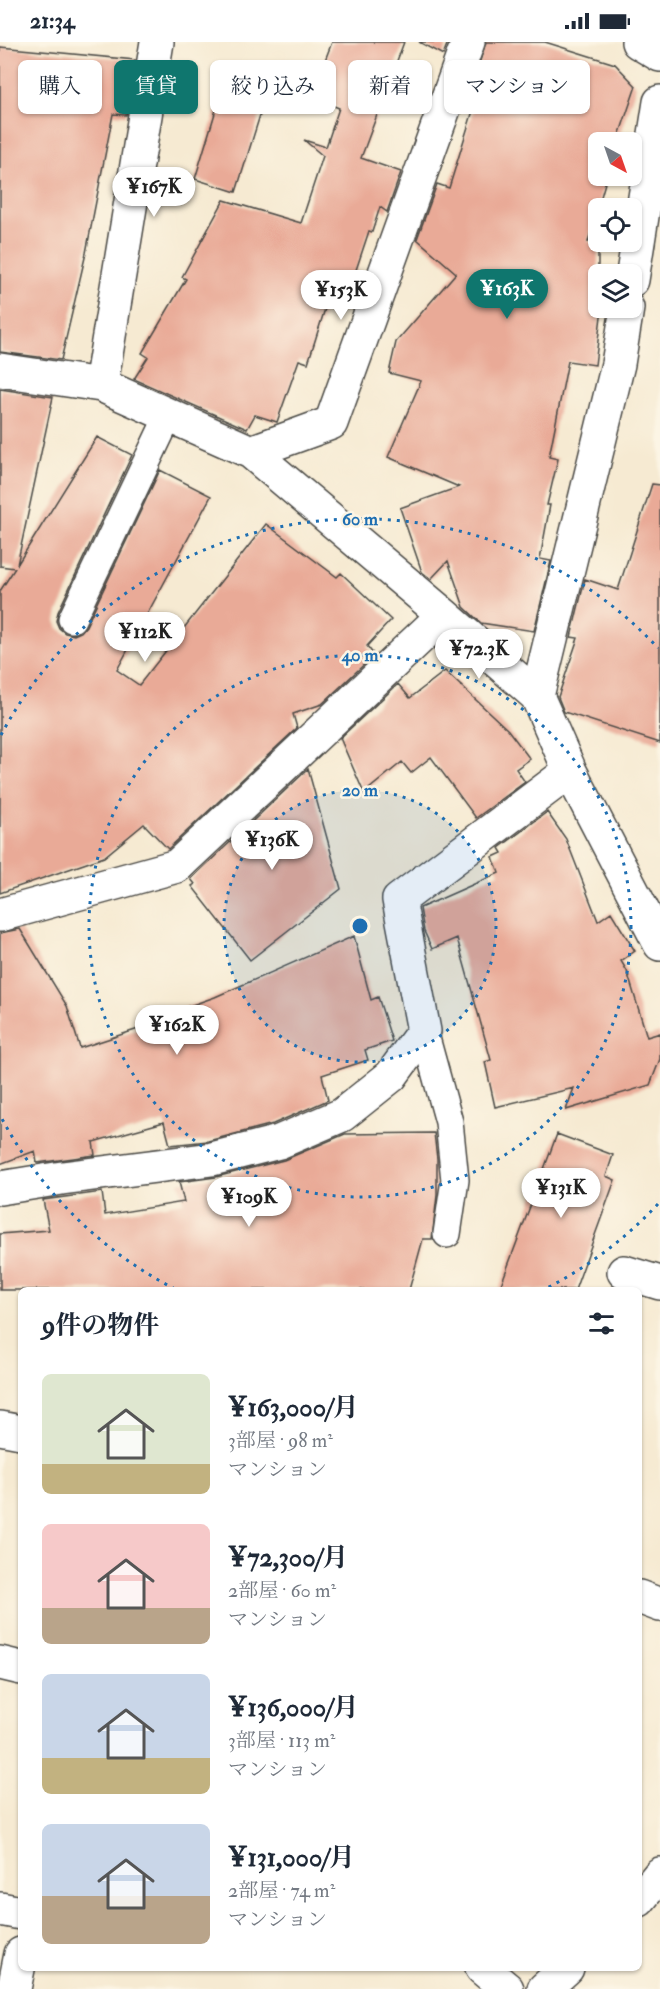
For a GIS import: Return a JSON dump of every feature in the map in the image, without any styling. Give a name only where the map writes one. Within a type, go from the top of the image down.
[{"type":"street","points":[[100,385],[157,42]]},
{"type":"street","points":[[251,452],[331,423],[468,42]]},
{"type":"street","points":[[638,42],[660,55]]},
{"type":"street","points":[[635,264],[660,102]]},
{"type":"street","points":[[537,696],[618,364],[625,318]]},
{"type":"street","points":[[0,370],[100,385],[251,452],[537,696],[570,771],[657,924]]},
{"type":"street","points":[[0,915],[177,866],[444,615]]},
{"type":"street","points":[[0,1188],[212,1159],[279,1142],[342,1115],[391,1076],[424,1031],[399,900],[570,771]]},
{"type":"street","points":[[624,1272],[660,1283]]},
{"type":"street","points":[[0,1428],[18,1431]]},
{"type":"street","points":[[642,1598],[660,1605]]},
{"type":"street","points":[[0,1663],[18,1667]]},
{"type":"street","points":[[642,1896],[660,1874]]},
{"type":"street","points":[[0,1909],[18,1912]]},
{"type":"street","points":[[14,1989],[18,1969]]},
{"type":"street","points":[[486,1971],[507,1989]]},
{"type":"street","points":[[544,1989],[564,1971]]},
{"type":"lane","points":[[72,619],[170,416]]},
{"type":"lane","points":[[424,1031],[449,1122],[455,1180],[447,1234]]},
{"type":"building","points":[[332,42],[404,42],[397,60],[348,60],[348,114],[377,114],[361,158],[401,172],[387,212],[380,207],[372,232],[369,231],[353,279],[339,274],[332,297],[329,296],[308,363],[299,360],[277,422],[255,415],[247,429],[134,379],[148,357],[142,353],[186,279],[182,277],[224,200],[301,223],[323,156],[304,140],[326,147],[339,108],[336,107],[336,60],[325,60]]},
{"type":"building","points":[[419,42],[448,42],[443,55]]},
{"type":"building","points":[[486,42],[545,42],[615,64],[636,86],[620,132],[588,132],[588,186],[604,186],[601,198],[588,198],[588,252],[598,252],[598,264],[588,264],[588,318],[601,318],[595,365],[568,361],[549,457],[558,459],[547,505],[550,505],[540,559],[551,561],[534,631],[481,623],[464,607],[448,561],[431,579],[422,572],[400,508],[459,487],[388,457],[421,381],[389,373],[396,342],[456,273],[417,239],[437,184],[449,188],[472,114],[590,114],[590,60],[480,60]]},
{"type":"building","points":[[0,47],[135,60],[114,60],[114,114],[126,115],[113,114],[86,253],[61,360],[0,352]]},
{"type":"building","points":[[215,114],[260,114],[236,192],[195,179]]},
{"type":"building","points":[[0,389],[53,397],[17,565],[97,437],[132,455],[58,612],[56,621],[65,633],[74,635],[86,626],[160,470],[211,496],[117,670],[139,685],[266,524],[337,577],[341,573],[391,620],[367,646],[374,655],[322,704],[293,714],[297,728],[168,849],[144,824],[104,857],[0,893],[0,591],[15,568],[0,566]]},
{"type":"building","points":[[652,484],[660,485],[660,743],[564,712],[558,697],[578,638],[571,637],[585,579],[618,590]]},
{"type":"building","points":[[445,671],[508,730],[530,759],[516,769],[525,782],[476,818],[431,757],[411,773],[402,762],[364,793],[340,738],[398,684],[410,698]]},
{"type":"building","points":[[308,769],[341,889],[250,960],[192,886],[195,884],[191,879]]},
{"type":"building","points":[[547,812],[566,839],[598,921],[611,912],[635,951],[621,961],[627,971],[647,1037],[660,1033],[660,1059],[650,1085],[566,1110],[574,1088],[495,1107],[485,1062],[491,1060],[457,938],[432,949],[424,931],[420,908],[499,873],[493,857],[502,853],[499,848]]},
{"type":"building","points":[[20,929],[67,1006],[80,1048],[160,1022],[158,1017],[215,997],[354,936],[371,1000],[378,997],[392,1041],[365,1050],[368,1060],[322,1075],[328,1100],[273,1124],[208,1141],[170,1145],[164,1122],[93,1142],[95,1155],[37,1163],[35,1151],[0,1164],[0,933]]},
{"type":"building","points":[[434,1133],[437,1195],[432,1239],[423,1239],[410,1287],[18,1287],[18,1290],[0,1290],[0,1234],[49,1230],[43,1200],[102,1192],[105,1215],[184,1202],[179,1182],[216,1177],[284,1160],[345,1134]]},
{"type":"building","points":[[557,1134],[613,1155],[606,1176],[615,1180],[576,1287],[500,1287]]}]
